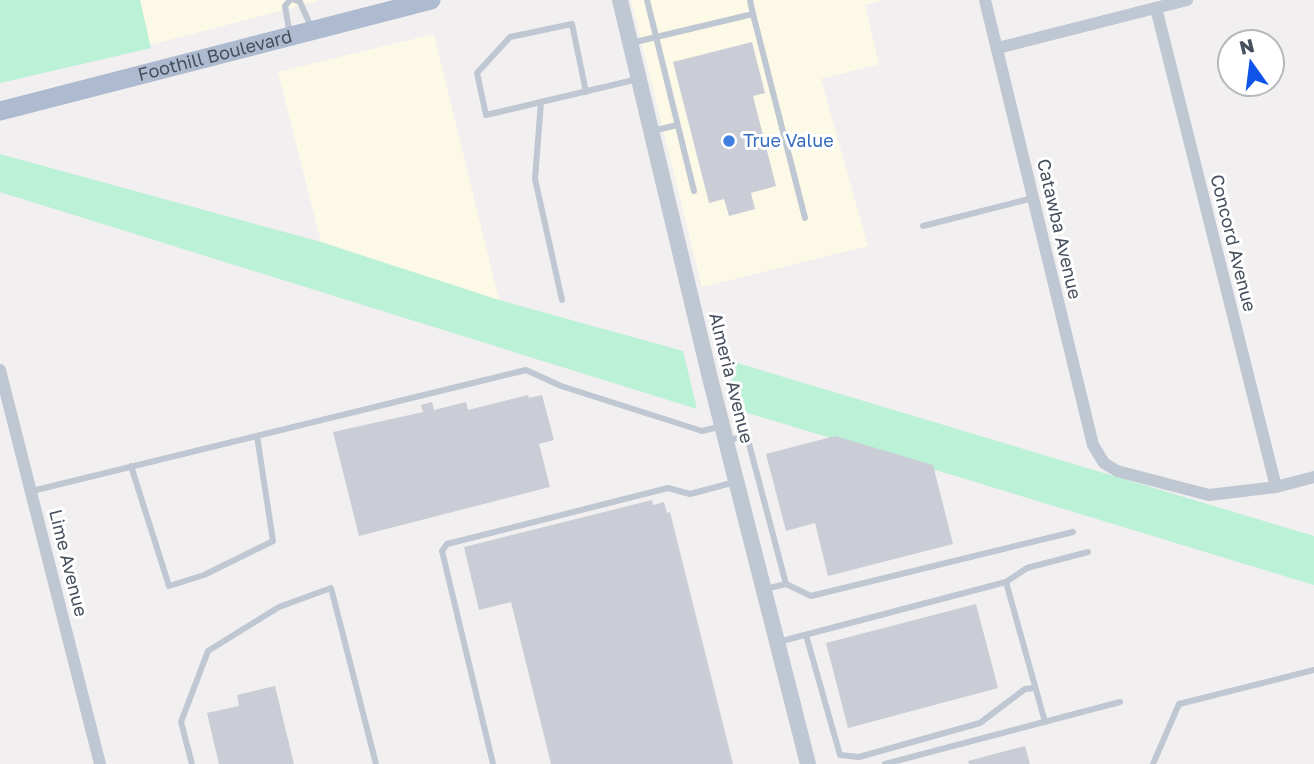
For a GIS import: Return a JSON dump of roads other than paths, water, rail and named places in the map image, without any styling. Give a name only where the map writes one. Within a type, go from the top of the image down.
[{"type":"main road","name":"Foothill Boulevard","points":[[0,111],[431,0]]},
{"type":"street","name":"Almeria Avenue","points":[[620,0],[724,434],[808,764]]},
{"type":"street","name":"Catawba Avenue","points":[[985,0],[1093,445],[1104,463],[1117,471],[1209,495],[1276,487]]},
{"type":"street","points":[[998,48],[1187,0]]},
{"type":"street","name":"Concord Avenue","points":[[1156,8],[1276,487]]},
{"type":"street","name":"Lime Avenue","points":[[0,370],[100,764]]},
{"type":"street","points":[[1276,487],[1314,477]]},
{"type":"lane","points":[[290,36],[285,6],[292,0],[300,2],[312,31]]},
{"type":"lane","points":[[647,0],[694,191]]},
{"type":"lane","points":[[750,0],[805,218]]},
{"type":"lane","points":[[631,43],[753,14]]},
{"type":"lane","points":[[586,92],[572,24],[510,37],[477,72],[486,115],[586,92],[640,79]]},
{"type":"lane","points":[[541,102],[535,179],[562,300]]},
{"type":"lane","points":[[653,131],[677,125]]},
{"type":"lane","points":[[923,226],[1034,198]]},
{"type":"lane","points":[[32,491],[526,370],[561,386],[702,431],[748,440],[786,584]]},
{"type":"lane","points":[[131,466],[169,586],[204,575],[273,541],[257,436]]},
{"type":"lane","points":[[493,764],[442,551],[447,544],[668,488],[690,494],[737,482]]},
{"type":"lane","points":[[765,589],[786,584],[811,596],[1073,532]]},
{"type":"lane","points":[[778,642],[1006,582],[1027,568],[1088,552]]},
{"type":"lane","points":[[1006,582],[1045,722]]},
{"type":"lane","points":[[192,764],[181,722],[208,651],[279,607],[331,588],[376,764]]},
{"type":"lane","points":[[806,635],[840,755],[859,757],[980,723],[1025,689],[1035,688]]},
{"type":"lane","points":[[1153,764],[1179,704],[1314,670]]},
{"type":"lane","points":[[885,764],[1120,702]]},
{"type":"place","name":"True Value","points":[[729,141]]}]
